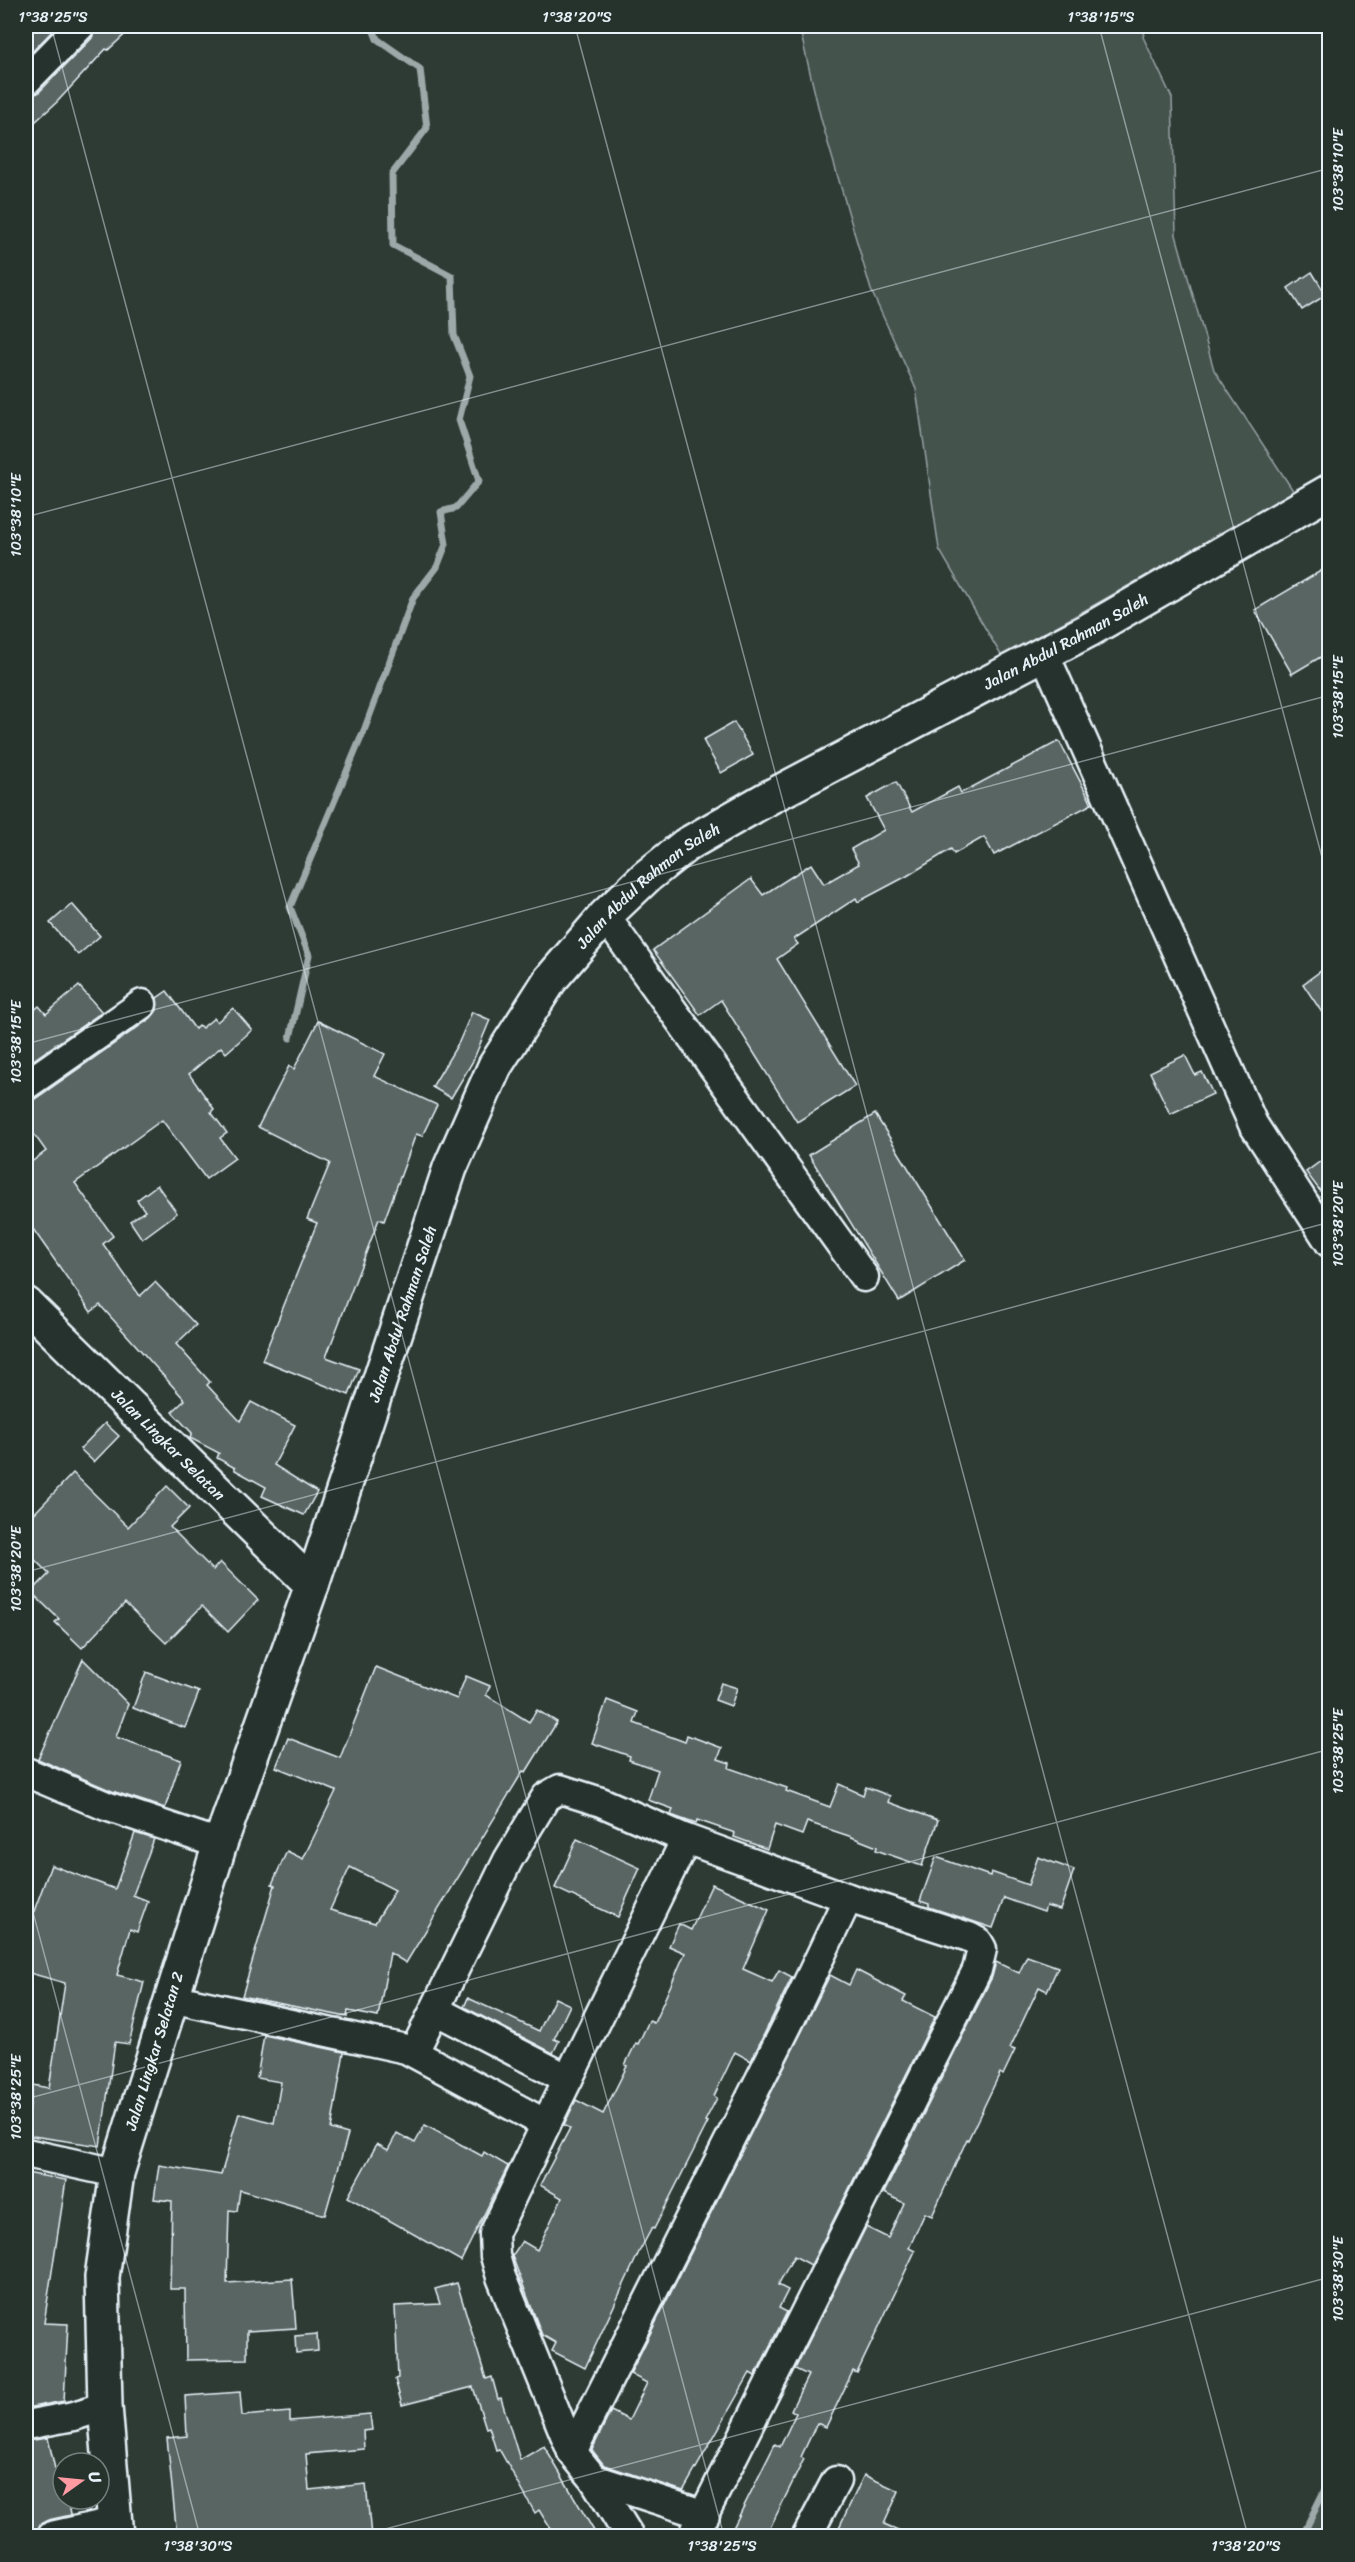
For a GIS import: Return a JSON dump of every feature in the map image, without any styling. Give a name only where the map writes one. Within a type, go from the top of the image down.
[{"type":"main road","name":"Jalan Abdul Rahman Saleh","points":[[312,1585],[450,1168],[495,1066],[550,980],[605,916],[646,877],[686,845],[768,798],[1044,653],[1329,490]]},
{"type":"main road","name":"Jalan Lingkar Selatan","points":[[26,1304],[312,1585]]},
{"type":"main road","name":"Jalan Lingkar Selatan 2","points":[[115,2529],[105,2406],[102,2277],[117,2173],[220,1844],[312,1585]]},
{"type":"street","points":[[26,81],[80,26]]},
{"type":"street","points":[[1044,653],[1253,1124],[1325,1228]]},
{"type":"street","points":[[605,916],[864,1277]]},
{"type":"street","points":[[26,1085],[142,1004]]},
{"type":"street","points":[[26,1772],[106,1806],[220,1844]]},
{"type":"street","points":[[414,2052],[508,1860],[546,1797],[560,1789],[601,1802],[686,1839],[848,1898],[969,1937],[978,1942],[982,1949],[981,1959],[699,2526],[594,2480]]},
{"type":"street","points":[[629,2536],[594,2480],[572,2452],[501,2277],[495,2256],[494,2234],[686,1839]]},
{"type":"street","points":[[572,2452],[791,2018],[848,1898]]},
{"type":"street","points":[[171,1998],[414,2052],[546,2124]]},
{"type":"street","points":[[435,2010],[568,2079]]},
{"type":"street","points":[[26,2153],[117,2173]]},
{"type":"street","points":[[26,2425],[74,2416],[105,2406]]},
{"type":"street","points":[[807,2536],[836,2481]]},
{"type":"street","points":[[52,2536],[115,2529]]},
{"type":"shaded area","points":[[799,26],[1146,26],[1143,37],[1172,98],[1176,235],[1214,370],[1294,492],[1002,657],[939,549],[916,389],[871,290],[821,119]]},
{"type":"shaded area","points":[[1329,2487],[1329,2536],[1305,2536]]},
{"type":"building","points":[[26,26],[57,26],[26,58]]},
{"type":"building","points":[[96,26],[134,26],[108,50],[106,49],[57,102],[26,130],[26,97],[38,93],[92,38]]},
{"type":"building","points":[[1312,272],[1326,295],[1302,310],[1288,288]]},
{"type":"building","points":[[1329,566],[1329,652],[1292,674],[1255,610]]},
{"type":"building","points":[[734,722],[753,755],[721,773],[703,740]]},
{"type":"building","points":[[1059,741],[1092,804],[994,855],[984,837],[954,854],[951,849],[858,902],[856,898],[794,939],[798,944],[777,959],[855,1086],[797,1122],[721,1000],[700,1015],[653,950],[751,879],[763,895],[811,864],[824,884],[859,864],[851,849],[884,830],[867,798],[896,782],[912,812],[958,787],[961,793]]},
{"type":"building","points":[[72,904],[100,936],[78,955],[50,923]]},
{"type":"building","points":[[1329,965],[1329,1023],[1303,984]]},
{"type":"building","points":[[79,986],[102,1012],[26,1065],[26,1017],[39,1006],[46,1014]]},
{"type":"building","points":[[167,991],[195,1029],[199,1025],[202,1028],[214,1018],[217,1022],[233,1008],[252,1030],[226,1053],[221,1047],[189,1074],[214,1109],[211,1112],[227,1133],[220,1138],[235,1158],[206,1179],[162,1120],[75,1183],[113,1236],[103,1244],[140,1296],[155,1282],[196,1325],[176,1344],[210,1382],[207,1385],[240,1421],[251,1402],[295,1425],[274,1465],[317,1492],[304,1515],[262,1496],[266,1487],[217,1458],[219,1453],[190,1438],[192,1433],[172,1412],[185,1400],[100,1305],[91,1312],[26,1219],[26,1166],[46,1151],[26,1123],[26,1101],[35,1099],[151,1018],[157,1010],[157,998]]},
{"type":"building","points":[[472,1012],[490,1020],[473,1061],[451,1098],[432,1087],[459,1042]]},
{"type":"building","points":[[318,1021],[385,1054],[374,1076],[437,1105],[422,1136],[416,1134],[384,1221],[379,1219],[326,1357],[359,1369],[349,1395],[262,1360],[317,1223],[307,1219],[330,1163],[258,1127],[289,1066],[294,1069]]},
{"type":"building","points":[[1185,1055],[1195,1075],[1202,1072],[1213,1094],[1170,1114],[1150,1072]]},
{"type":"building","points":[[875,1114],[965,1260],[899,1301],[809,1155]]},
{"type":"building","points":[[1329,1155],[1329,1203],[1306,1172]]},
{"type":"building","points":[[157,1185],[177,1213],[142,1239],[130,1221],[145,1211],[137,1200]]},
{"type":"building","points":[[105,1423],[119,1436],[94,1462],[80,1449]]},
{"type":"building","points":[[73,1473],[128,1527],[167,1486],[189,1508],[170,1527],[213,1570],[220,1562],[258,1600],[228,1632],[202,1606],[166,1643],[125,1603],[82,1648],[55,1622],[59,1619],[31,1592],[49,1574],[26,1551],[26,1522]]},
{"type":"building","points":[[83,1659],[128,1704],[116,1737],[181,1760],[165,1808],[112,1791],[38,1759]]},
{"type":"building","points":[[376,1667],[457,1699],[466,1676],[490,1686],[486,1695],[529,1722],[537,1710],[557,1722],[526,1772],[523,1771],[406,1963],[390,1953],[378,2017],[348,2011],[347,2017],[242,1996],[275,1885],[272,1884],[287,1851],[303,1859],[336,1791],[276,1767],[288,1738],[340,1758]],"holes":[[[350,1867],[395,1890],[375,1923],[330,1910]]]},
{"type":"building","points":[[146,1672],[199,1692],[185,1728],[133,1708]]},
{"type":"building","points":[[721,1683],[737,1688],[731,1706],[715,1700]]},
{"type":"building","points":[[607,1700],[638,1712],[634,1723],[685,1742],[687,1735],[722,1748],[718,1759],[730,1763],[729,1768],[787,1788],[786,1791],[830,1807],[839,1784],[863,1795],[866,1787],[890,1796],[888,1802],[938,1820],[922,1866],[876,1850],[877,1847],[849,1836],[807,1822],[802,1835],[775,1825],[767,1849],[734,1837],[735,1833],[697,1820],[696,1824],[671,1815],[673,1809],[648,1800],[658,1770],[629,1760],[630,1756],[592,1743]]},
{"type":"building","points":[[135,1833],[154,1839],[133,1895],[148,1901],[137,1932],[130,1929],[117,1975],[144,1982],[129,2044],[115,2042],[100,2146],[26,2135],[33,2085],[49,2088],[65,1983],[26,1972],[26,1933],[51,1865],[115,1889]]},
{"type":"building","points":[[577,1839],[640,1868],[618,1917],[555,1888]]},
{"type":"building","points":[[936,1857],[990,1876],[991,1872],[1028,1885],[1038,1857],[1074,1870],[1060,1910],[1046,1906],[1044,1912],[1004,1898],[993,1928],[929,1907],[929,1904],[920,1901]]},
{"type":"building","points":[[712,1884],[769,1910],[743,1969],[772,1982],[779,1970],[792,1977],[751,2061],[735,2052],[714,2096],[717,2098],[705,2121],[708,2122],[654,2229],[652,2228],[639,2252],[585,2368],[552,2351],[556,2343],[542,2335],[512,2256],[522,2241],[537,2250],[562,2198],[540,2185],[570,2128],[564,2125],[576,2100],[603,2114],[636,2043],[638,2044],[649,2021],[654,2023],[685,1953],[669,1946],[679,1924],[691,1930]]},
{"type":"building","points":[[1027,1956],[1058,1967],[1047,1991],[1039,1987],[1010,2048],[1015,2050],[1003,2075],[1000,2073],[967,2139],[932,2216],[925,2213],[909,2248],[915,2251],[857,2373],[853,2371],[826,2427],[817,2423],[801,2457],[804,2459],[766,2536],[729,2536],[775,2444],[780,2447],[796,2413],[791,2410],[808,2375],[795,2369],[866,2227],[888,2238],[904,2203],[884,2193],[992,1977],[996,1962],[1019,1973]]},
{"type":"building","points":[[856,1970],[906,1996],[903,2001],[935,2017],[811,2265],[794,2256],[778,2285],[788,2290],[779,2308],[787,2312],[755,2376],[750,2373],[683,2491],[604,2465],[592,2450],[611,2411],[629,2420],[647,2383],[630,2374],[830,1975],[849,1985]]},
{"type":"building","points":[[468,1998],[539,2031],[555,1998],[570,2005],[554,2039],[559,2041],[553,2053],[464,2007]]},
{"type":"building","points":[[264,2035],[344,2052],[331,2129],[348,2134],[325,2215],[240,2190],[237,2211],[229,2210],[227,2283],[292,2279],[296,2328],[247,2331],[247,2359],[186,2360],[185,2289],[170,2289],[172,2201],[154,2199],[159,2165],[221,2175],[239,2113],[274,2123],[281,2082],[257,2078]]},
{"type":"building","points":[[425,2125],[482,2156],[484,2152],[508,2166],[461,2261],[348,2197],[377,2144],[388,2150],[397,2133],[415,2143]]},
{"type":"building","points":[[26,2173],[66,2180],[44,2323],[68,2324],[64,2401],[26,2408]]},
{"type":"building","points":[[457,2283],[486,2379],[492,2377],[498,2399],[501,2398],[520,2460],[544,2446],[597,2536],[555,2536],[539,2510],[535,2513],[499,2449],[496,2450],[489,2427],[486,2428],[473,2387],[402,2405],[395,2379],[398,2378],[395,2306],[440,2304],[435,2289]]},
{"type":"building","points":[[317,2334],[318,2351],[296,2353],[295,2336]]},
{"type":"building","points":[[240,2392],[242,2416],[290,2412],[290,2421],[370,2414],[372,2430],[363,2431],[364,2449],[306,2454],[309,2490],[366,2484],[371,2536],[288,2536],[287,2530],[232,2536],[177,2536],[167,2438],[187,2436],[185,2396]]},
{"type":"building","points":[[48,2438],[51,2451],[51,2511],[70,2511],[71,2515],[40,2524],[36,2536],[26,2536],[26,2441]]},
{"type":"building","points":[[864,2475],[899,2491],[884,2524],[912,2536],[835,2536]]},
{"type":"waterway","points":[[290,1038],[309,955],[290,907],[365,728],[413,598],[437,567],[446,544],[441,512],[456,508],[479,481],[459,420],[470,376],[454,335],[452,276],[393,245],[392,174],[427,128],[420,69],[377,39],[372,26]]},
{"type":"waterway","points":[[1302,2536],[1330,2479]]}]
